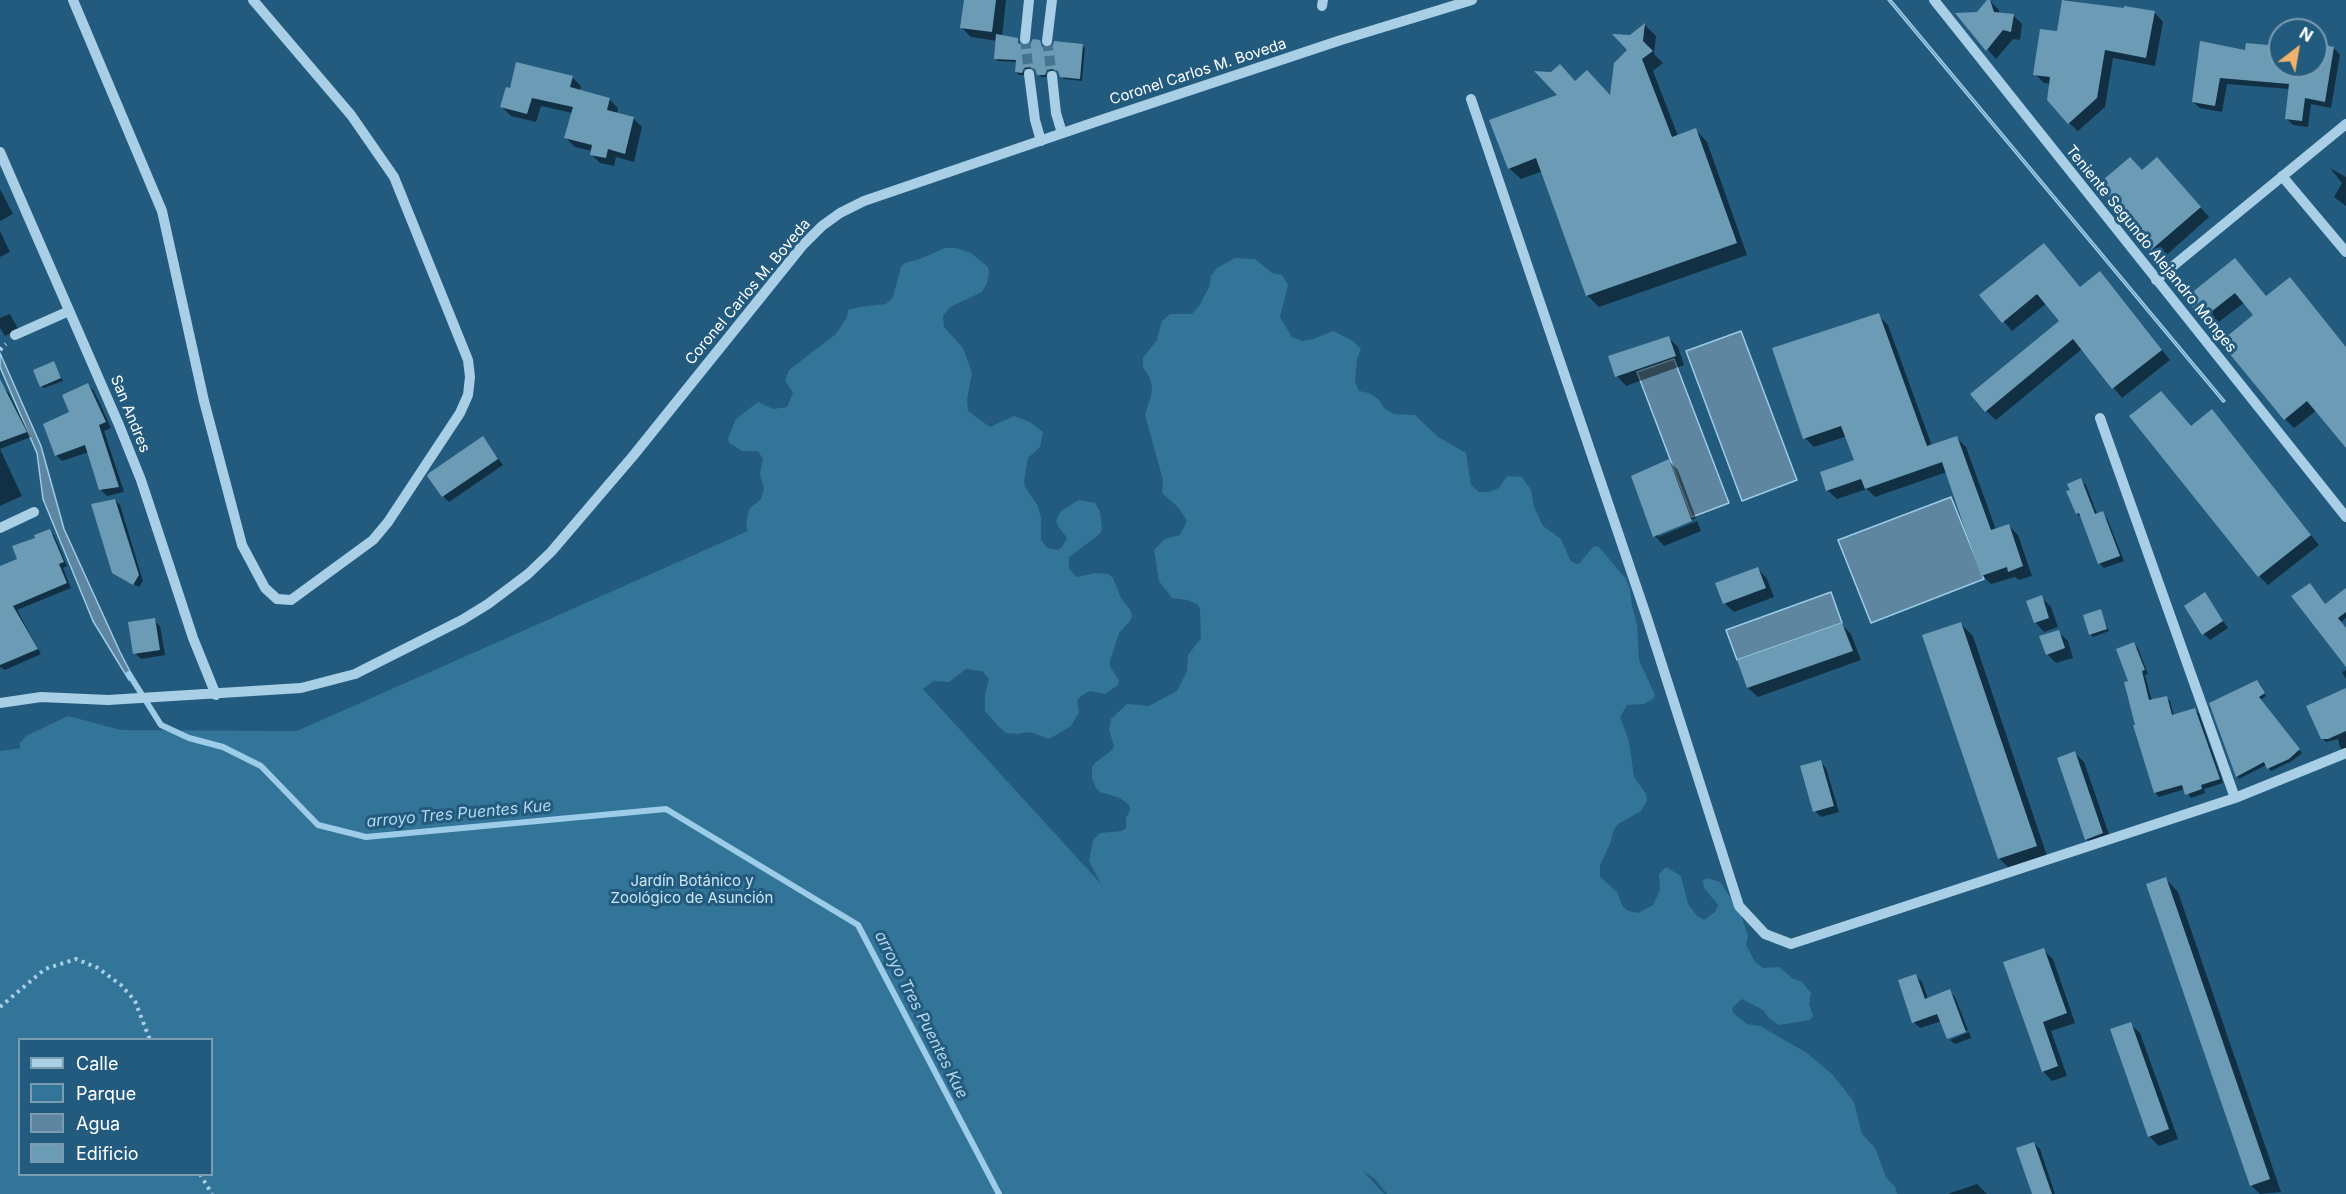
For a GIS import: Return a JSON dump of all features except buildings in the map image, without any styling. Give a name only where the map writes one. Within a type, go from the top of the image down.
[{"type":"street","points":[[73,0],[162,211],[204,401],[242,545],[265,588],[277,599],[291,600],[373,540],[388,522],[459,413],[468,395],[470,377],[468,360],[394,177],[351,115],[253,0]]},
{"type":"street","points":[[1025,39],[1029,0]]},
{"type":"street","points":[[1047,41],[1052,0]]},
{"type":"street","name":"Coronel Carlos M. Boveda","points":[[0,703],[41,697],[108,700],[216,695],[301,688],[355,674],[462,620],[528,574],[551,552],[633,456],[802,246],[822,226],[840,213],[864,201],[1062,133],[1330,44],[1472,0]]},
{"type":"street","name":"Teniente Segundo Alejandro Monges","points":[[1934,0],[2346,517]]},
{"type":"street","points":[[1029,74],[1035,120],[1041,141]]},
{"type":"street","points":[[1052,76],[1056,113],[1062,133]]},
{"type":"street","points":[[1471,99],[1647,618],[1739,906],[1765,934],[1791,944],[2235,798],[2346,753]]},
{"type":"street","points":[[2156,280],[2346,124]]},
{"type":"street","name":"San Andres","points":[[1,159],[69,310],[141,480],[193,638],[216,695]]},
{"type":"street","points":[[2282,176],[2346,252]]},
{"type":"street","points":[[15,335],[69,310]]},
{"type":"street","points":[[2100,418],[2235,798]]},
{"type":"street","points":[[0,528],[34,512]]},
{"type":"path","points":[[0,1007],[45,969],[76,959],[99,968],[121,985],[135,1002],[149,1038]]},
{"type":"path","points":[[201,1176],[212,1194]]},
{"type":"green space","name":"Jardín Botánico y Zoológico de Asunción","points":[[945,248],[956,248],[971,253],[988,267],[987,283],[982,292],[950,307],[943,316],[944,327],[963,348],[972,373],[967,400],[968,411],[990,427],[1014,416],[1030,422],[1043,432],[1040,447],[1028,458],[1024,481],[1025,487],[1038,506],[1041,518],[1041,540],[1047,548],[1058,550],[1067,538],[1056,521],[1061,511],[1079,500],[1095,503],[1100,512],[1102,529],[1100,534],[1069,557],[1069,568],[1076,577],[1096,573],[1108,574],[1113,578],[1132,616],[1119,633],[1110,661],[1110,667],[1119,680],[1118,685],[1105,694],[1090,691],[1081,696],[1077,701],[1079,712],[1071,726],[1049,739],[1030,732],[1006,733],[998,726],[985,711],[985,695],[989,679],[982,671],[966,669],[949,682],[934,681],[923,689],[1101,884],[1089,861],[1093,840],[1100,833],[1122,831],[1126,828],[1126,818],[1130,810],[1129,805],[1120,798],[1100,792],[1092,778],[1092,767],[1114,746],[1109,730],[1111,719],[1127,704],[1149,706],[1177,691],[1187,671],[1188,655],[1201,638],[1200,609],[1197,604],[1172,598],[1159,581],[1154,550],[1165,539],[1180,535],[1187,521],[1179,508],[1162,493],[1163,480],[1145,415],[1152,386],[1143,368],[1143,358],[1157,340],[1162,321],[1170,314],[1192,314],[1199,306],[1209,287],[1211,276],[1217,268],[1235,258],[1255,259],[1272,273],[1282,275],[1288,285],[1280,317],[1292,337],[1302,341],[1333,331],[1353,341],[1361,349],[1357,359],[1355,381],[1359,391],[1369,393],[1378,399],[1385,409],[1394,414],[1415,415],[1438,437],[1466,453],[1471,485],[1479,492],[1489,492],[1499,488],[1507,476],[1522,477],[1531,490],[1534,507],[1543,526],[1561,539],[1570,560],[1579,564],[1593,547],[1598,546],[1626,579],[1637,625],[1639,660],[1655,695],[1653,699],[1644,704],[1627,705],[1620,717],[1629,741],[1634,777],[1646,794],[1647,801],[1641,811],[1618,824],[1614,829],[1600,865],[1600,877],[1617,892],[1623,907],[1628,911],[1638,913],[1653,905],[1660,890],[1659,874],[1666,867],[1681,876],[1688,904],[1697,916],[1704,920],[1715,912],[1718,905],[1704,888],[1703,880],[1708,878],[1720,882],[1740,912],[1748,936],[1746,945],[1755,962],[1763,968],[1779,967],[1792,978],[1802,982],[1811,993],[1809,1004],[1813,1015],[1810,1020],[1779,1025],[1763,1010],[1742,999],[1732,1008],[1733,1013],[1747,1024],[1760,1026],[1807,1053],[1833,1075],[1854,1102],[1862,1134],[1875,1148],[1886,1177],[1895,1187],[1897,1194],[1387,1194],[1375,1179],[1363,1171],[1384,1194],[0,1194],[0,751],[21,748],[19,744],[26,736],[68,716],[121,730],[297,731],[748,531],[746,525],[749,509],[761,499],[764,489],[760,474],[763,459],[758,451],[742,451],[729,443],[728,438],[736,419],[758,402],[773,409],[787,407],[793,393],[785,380],[789,370],[836,334],[847,317],[848,310],[886,304],[893,297],[901,267],[905,263]]},
{"type":"water","points":[[1888,0],[1891,0],[2225,401],[2223,402]]},
{"type":"water","points":[[1741,331],[1797,480],[1742,501],[1686,351]]},
{"type":"water","points":[[0,353],[41,446],[64,529],[134,679],[129,680],[93,621],[43,499],[37,453],[0,367]]},
{"type":"water","points":[[1674,359],[1729,503],[1692,517],[1637,372]]},
{"type":"water","points":[[1951,497],[1984,579],[1871,623],[1838,540]]},
{"type":"water","points":[[1831,592],[1842,623],[1737,660],[1726,630]]},
{"type":"waterway","name":"arroyo Tres Puentes Kue","points":[[129,674],[161,725],[189,738],[223,747],[261,766],[318,825],[366,837],[666,809],[858,925],[999,1194]]},
{"type":"tunnel","points":[[1025,39],[1029,74]]},
{"type":"tunnel","points":[[1047,41],[1052,76]]}]
